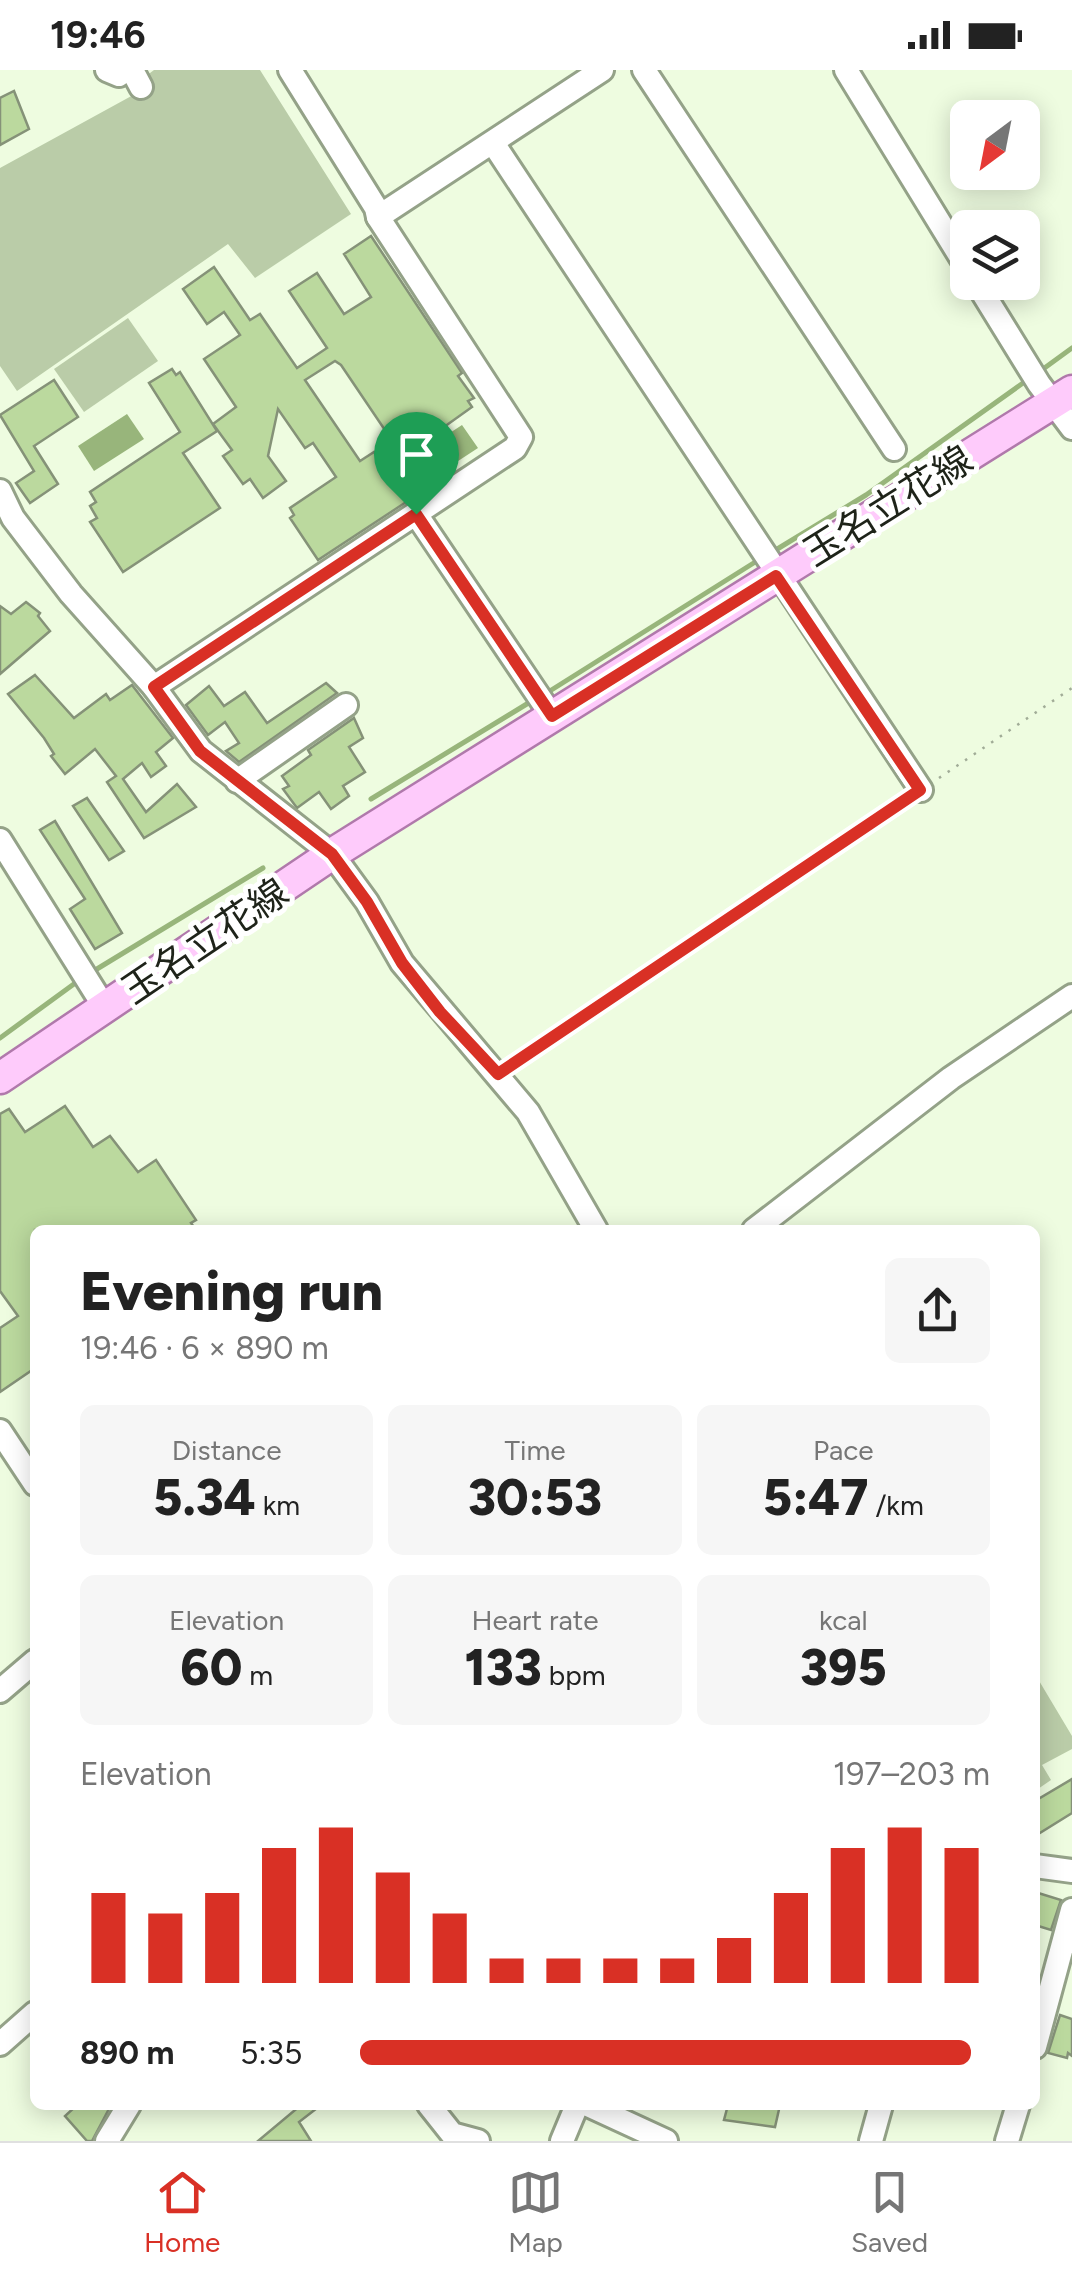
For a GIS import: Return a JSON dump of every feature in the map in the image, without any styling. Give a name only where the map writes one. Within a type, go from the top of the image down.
[{"type":"main road","name":"玉名立花線","points":[[0,1078],[332,854],[542,702],[776,576],[1053,394]]},
{"type":"street","points":[[154,687],[514,448],[521,436],[378,217],[290,70]]},
{"type":"street","points":[[644,70],[894,448]]},
{"type":"street","points":[[846,70],[950,239]]},
{"type":"street","points":[[378,217],[493,143],[588,74]]},
{"type":"street","points":[[493,143],[920,790]]},
{"type":"street","points":[[988,300],[1053,394]]},
{"type":"street","points":[[0,491],[13,518],[71,594],[154,687],[200,751],[332,854],[367,902],[402,963],[528,1112],[593,1225]]},
{"type":"street","points":[[416,514],[542,702]]},
{"type":"street","points":[[237,780],[346,706]]},
{"type":"street","points":[[0,840],[106,1008]]},
{"type":"street","points":[[760,1225],[950,1078],[1069,1006]]},
{"type":"street","points":[[0,1431],[30,1476]]},
{"type":"street","points":[[0,1691],[30,1665]]},
{"type":"street","points":[[1040,1867],[1072,1871]]},
{"type":"street","points":[[1040,2028],[1072,1910]]},
{"type":"street","points":[[0,2044],[30,2017]]},
{"type":"street","points":[[107,2141],[125,2110]]},
{"type":"street","points":[[433,2110],[452,2134],[478,2141]]},
{"type":"street","points":[[562,2141],[574,2110]]},
{"type":"street","points":[[599,2110],[666,2141]]},
{"type":"street","points":[[871,2141],[880,2110]]},
{"type":"street","points":[[1007,2141],[1016,2110]]},
{"type":"path","points":[[498,1074],[1072,688]]},
{"type":"shaded area","points":[[154,70],[260,70],[351,214],[255,278],[228,244],[17,391],[0,366],[0,168],[146,88],[142,79]]},
{"type":"shaded area","points":[[128,318],[158,361],[84,412],[54,369]]},
{"type":"shaded area","points":[[127,414],[144,439],[94,471],[78,446]]},
{"type":"shaded area","points":[[462,425],[478,448],[429,480],[404,442],[422,429],[433,444]]},
{"type":"shaded area","points":[[1040,1682],[1072,1736],[1072,1749],[1042,1765],[1051,1780],[1040,1788]]},
{"type":"building","points":[[14,91],[29,129],[0,145],[0,98]]},
{"type":"building","points":[[371,236],[462,373],[458,376],[474,398],[468,401],[472,407],[437,432],[428,419],[393,442],[341,365],[335,361],[305,380],[360,461],[374,452],[399,490],[417,476],[426,489],[318,560],[290,518],[294,515],[290,508],[336,477],[313,443],[305,448],[278,409],[268,456],[286,481],[263,498],[250,479],[243,484],[223,456],[232,450],[213,424],[236,407],[204,359],[240,335],[224,312],[207,324],[183,289],[214,267],[250,320],[260,314],[297,368],[327,348],[289,291],[317,273],[344,314],[371,297],[344,254]]},
{"type":"building","points":[[172,369],[176,375],[180,372],[217,431],[183,453],[220,508],[123,572],[90,522],[97,518],[90,506],[96,502],[90,492],[180,432],[149,383]]},
{"type":"building","points":[[54,380],[78,417],[34,446],[58,484],[30,503],[16,483],[34,471],[0,415]]},
{"type":"building","points":[[26,602],[40,613],[38,616],[50,631],[0,674],[0,606],[11,614]]},
{"type":"building","points":[[35,675],[74,718],[106,694],[110,700],[132,685],[173,738],[156,752],[166,766],[151,777],[142,763],[123,779],[146,812],[177,784],[196,807],[144,838],[107,782],[116,776],[95,749],[65,774],[51,756],[54,754],[44,738],[8,694]]},
{"type":"building","points":[[326,683],[337,693],[239,762],[226,751],[239,743],[225,722],[208,735],[186,705],[209,686],[224,706],[245,692],[267,723]]},
{"type":"building","points":[[354,718],[363,738],[349,747],[365,772],[343,786],[349,796],[331,809],[319,792],[297,808],[283,789],[289,786],[282,776],[311,755],[308,750]]},
{"type":"building","points":[[87,798],[124,851],[109,860],[73,806]]},
{"type":"building","points":[[55,821],[122,933],[95,949],[70,909],[85,899],[40,830]]},
{"type":"building","points":[[65,1106],[93,1147],[110,1136],[138,1172],[156,1160],[196,1220],[192,1225],[30,1225],[30,1371],[0,1392],[0,1328],[18,1316],[0,1291],[0,1114],[9,1109],[25,1132]]},
{"type":"building","points":[[1072,1779],[1072,1813],[1040,1833],[1040,1798]]},
{"type":"building","points":[[1040,1894],[1061,1900],[1051,1930],[1040,1927]]},
{"type":"building","points":[[1060,2015],[1072,2019],[1072,2056],[1068,2053],[1067,2058],[1048,2053]]},
{"type":"building","points":[[72,2110],[108,2110],[92,2141],[87,2141],[65,2116]]},
{"type":"building","points":[[295,2110],[315,2110],[299,2122],[311,2141],[258,2141]]},
{"type":"building","points":[[727,2110],[779,2110],[775,2127],[724,2120]]},
{"type":"waterway","points":[[1039,372],[1072,348]]},
{"type":"waterway","points":[[774,551],[866,495],[1030,378]]},
{"type":"waterway","points":[[545,694],[760,559]]},
{"type":"waterway","points":[[371,799],[535,699]]},
{"type":"waterway","points":[[92,972],[263,868]]},
{"type":"waterway","points":[[0,1038],[78,981]]},
{"type":"route","points":[[416,514],[552,716],[776,576],[920,790],[498,1074],[440,1012],[402,963],[367,902],[332,854],[200,751],[154,687],[416,514]]}]
